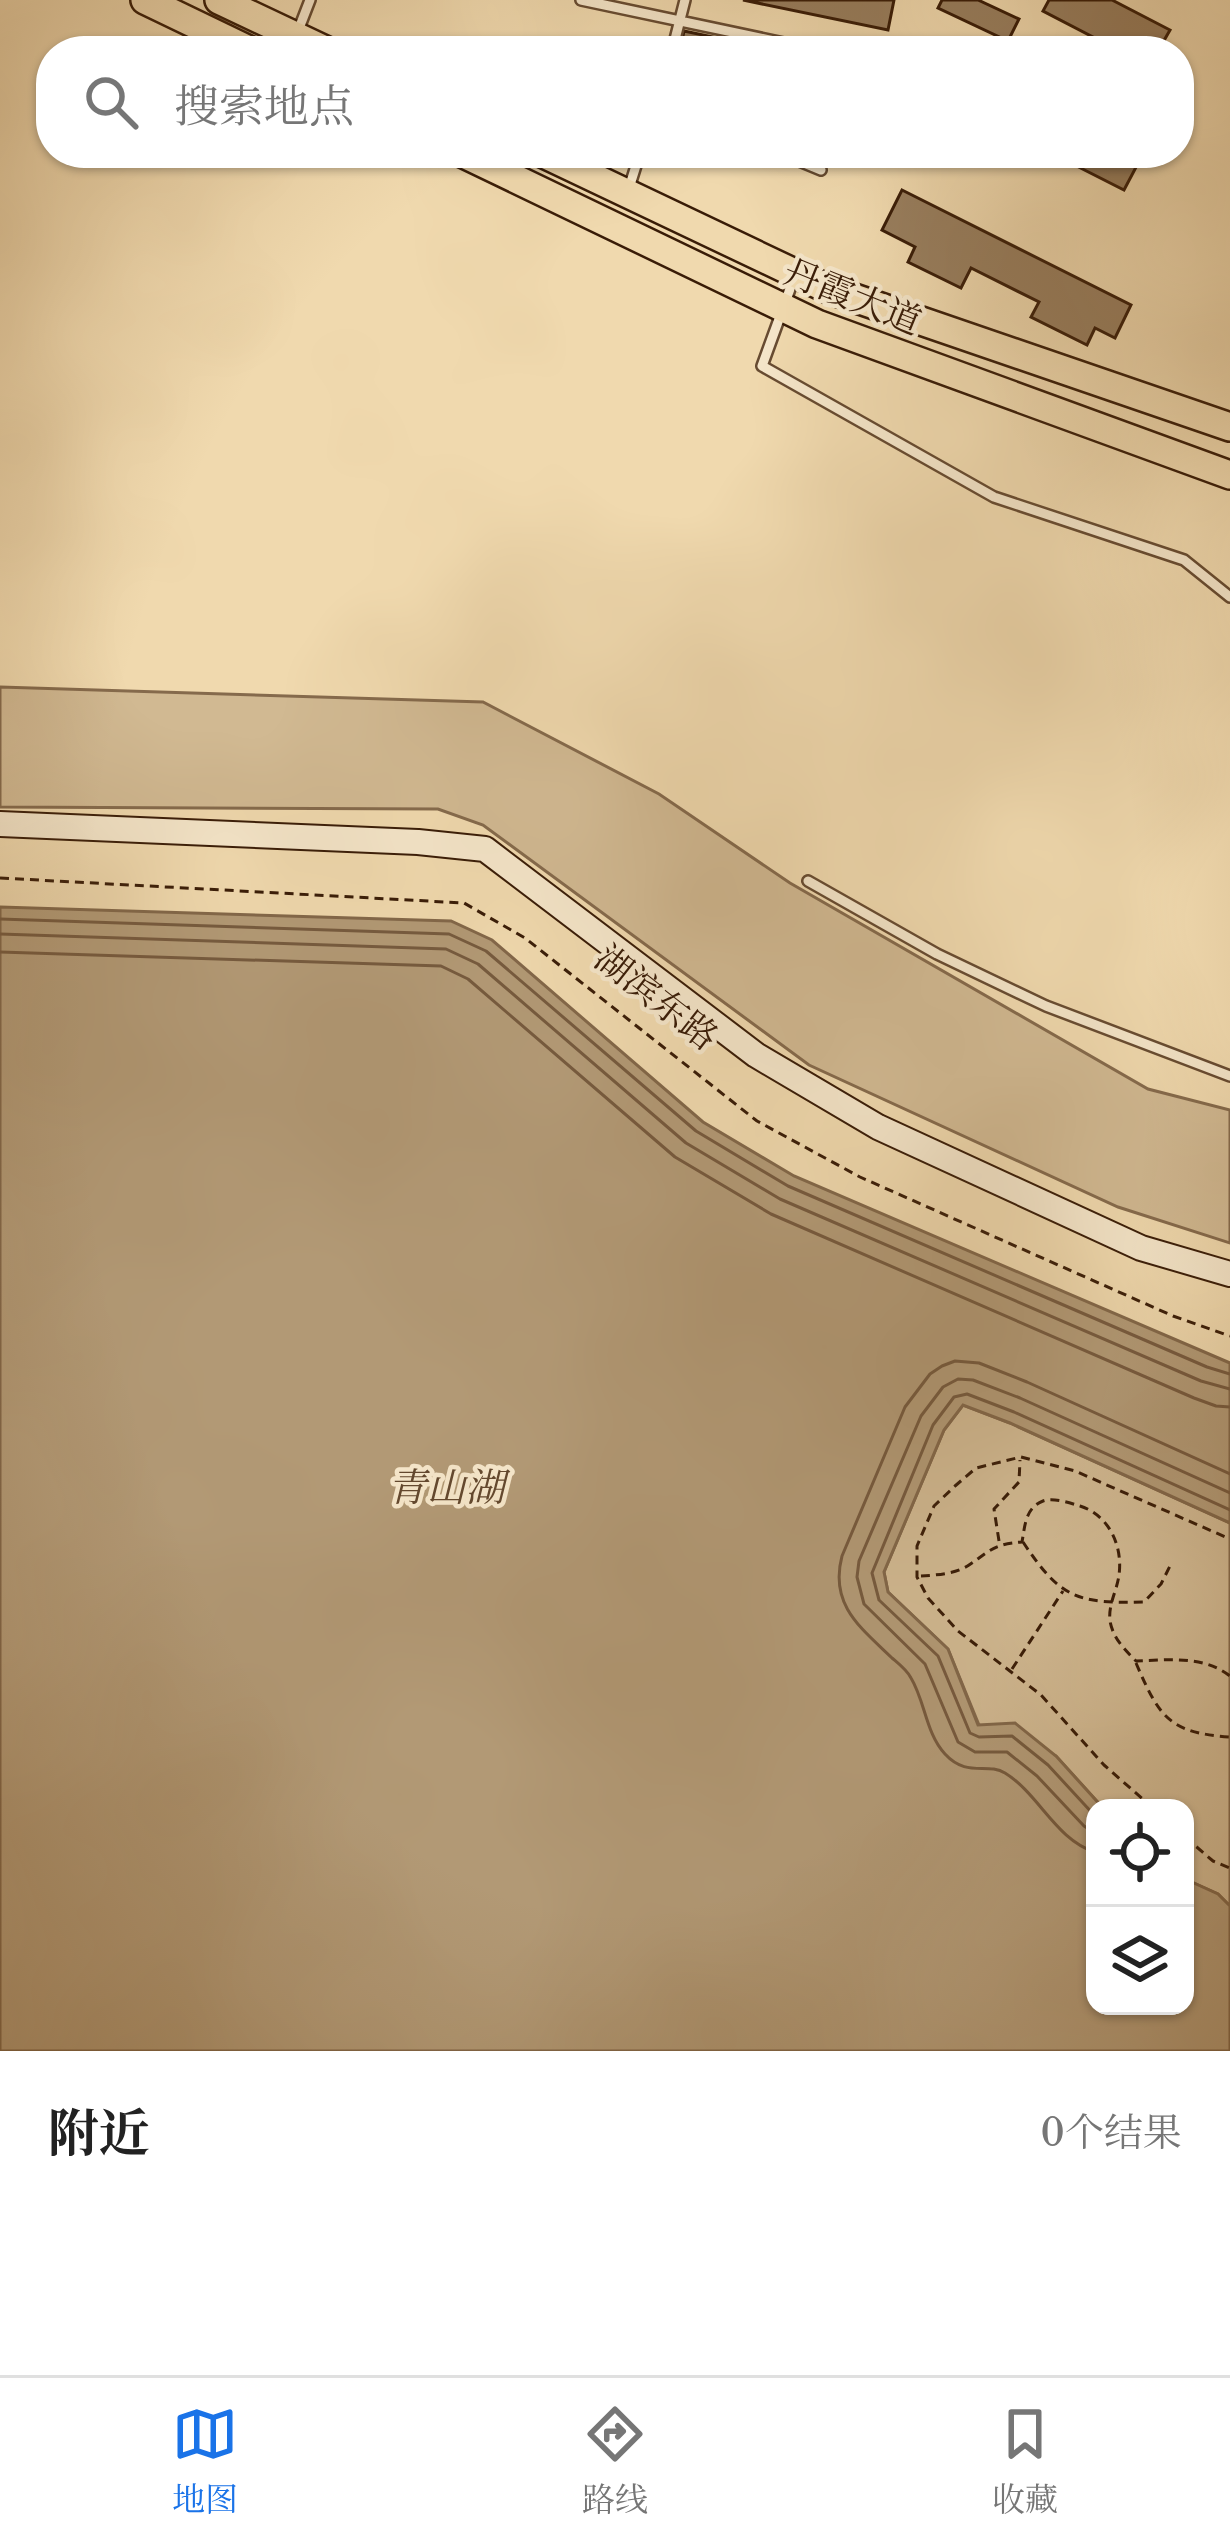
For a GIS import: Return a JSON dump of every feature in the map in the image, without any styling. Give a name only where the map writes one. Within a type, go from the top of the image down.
[{"type":"main road","points":[[145,0],[219,36]]},
{"type":"main road","points":[[219,0],[296,36]]},
{"type":"main road","name":"丹霞大道","points":[[493,168],[818,324],[1230,476]]},
{"type":"main road","name":"丹霞大道","points":[[573,168],[828,289],[1230,428]]},
{"type":"street","name":"湖滨东路","points":[[0,824],[485,849],[756,1055],[878,1126],[1141,1248],[1230,1274]]},
{"type":"lane","points":[[296,36],[310,0]]},
{"type":"lane","points":[[581,0],[750,36]]},
{"type":"lane","points":[[676,36],[685,0]]},
{"type":"lane","points":[[628,194],[636,168]]},
{"type":"lane","points":[[816,168],[821,170]]},
{"type":"lane","points":[[796,273],[762,366],[994,497],[1184,560],[1230,597]]},
{"type":"lane","points":[[808,881],[937,954],[1046,1006],[1230,1076]]},
{"type":"path","name":"湖滨东路","points":[[0,878],[464,903],[525,938],[757,1121],[860,1177],[1152,1307],[1230,1336]]},
{"type":"path","points":[[1143,1799],[1041,1695],[958,1631],[928,1598],[917,1576],[917,1546],[934,1507],[976,1468],[1021,1457],[1075,1471],[1230,1539]]},
{"type":"path","points":[[1000,1543],[994,1509],[1019,1482],[1021,1457]]},
{"type":"path","points":[[1172,1562],[1162,1584],[1144,1602],[1110,1603],[1079,1598],[1054,1584],[1022,1542],[1027,1514],[1043,1501],[1060,1501],[1086,1508],[1106,1522],[1120,1550],[1119,1577],[1110,1603],[1117,1641],[1136,1661],[1155,1705],[1178,1726],[1200,1735],[1230,1737]]},
{"type":"path","points":[[917,1576],[966,1568],[1000,1543],[1022,1542]]},
{"type":"path","points":[[1010,1672],[1064,1590]]},
{"type":"path","points":[[1136,1661],[1174,1659],[1229,1672]]},
{"type":"path","points":[[1194,1845],[1230,1868]]},
{"type":"shaded area","points":[[0,687],[483,702],[659,794],[790,883],[1148,1089],[1230,1110],[1230,1243],[1118,1207],[809,1065],[483,825],[438,809],[0,807]]},
{"type":"shaded area","points":[[963,1405],[1230,1523],[1230,1906],[1218,1894],[1194,1883],[1194,1799],[1095,1799],[1056,1756],[979,1725],[948,1649],[888,1592],[884,1572],[944,1430]]},
{"type":"water","name":"青山湖","points":[[0,907],[451,921],[492,940],[703,1122],[794,1176],[1230,1363],[1230,1523],[963,1405],[944,1430],[884,1572],[888,1592],[948,1649],[978,1725],[1015,1723],[1056,1756],[1095,1799],[1086,1799],[1086,2015],[1194,2015],[1194,1883],[1218,1894],[1230,1906],[1230,2051],[0,2051]]},
{"type":"building","points":[[743,0],[894,0],[888,30]]},
{"type":"building","points":[[942,0],[978,0],[1019,19],[1010,36],[997,36],[938,8]]},
{"type":"building","points":[[1049,0],[1112,0],[1170,30],[1167,36],[1091,36],[1043,11]]},
{"type":"building","points":[[1081,168],[1136,168],[1124,190]]},
{"type":"building","points":[[902,190],[1131,305],[1115,338],[1095,328],[1087,345],[1031,317],[1039,302],[971,268],[961,288],[908,262],[915,247],[882,230]]}]
